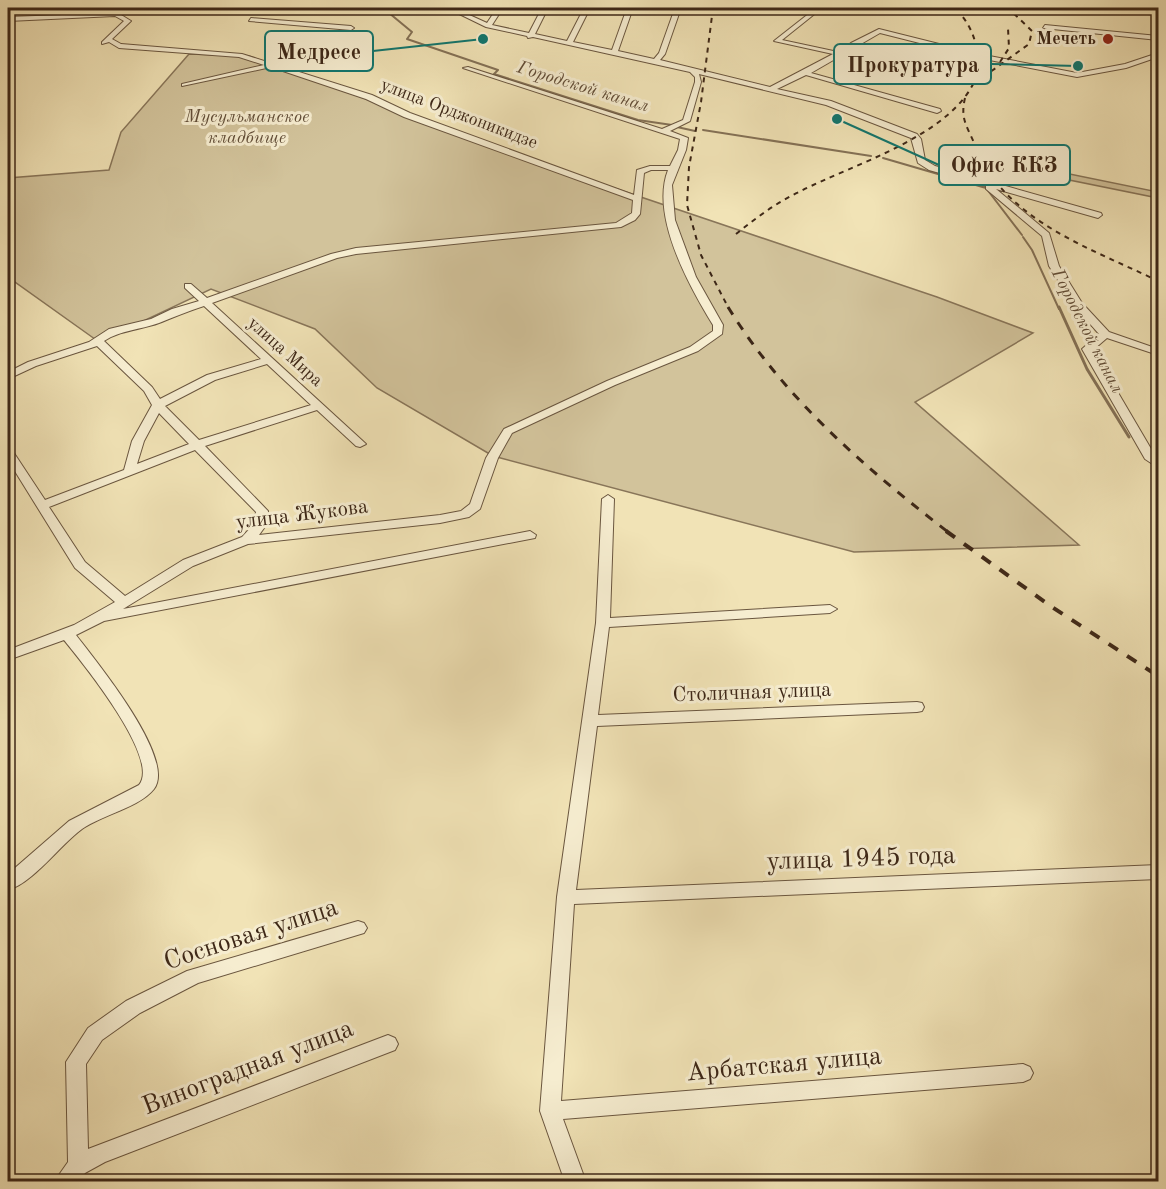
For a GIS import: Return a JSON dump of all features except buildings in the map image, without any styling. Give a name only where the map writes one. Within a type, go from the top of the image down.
[{"type":"street","points":[[28,19],[47,8]]},
{"type":"street","points":[[76,16],[91,8]]},
{"type":"street","points":[[8,19],[110,14],[124,8]]},
{"type":"street","points":[[167,8],[187,8]]},
{"type":"street","points":[[450,8],[488,26],[530,37],[692,69],[828,103],[901,129],[917,139],[921,161],[932,168],[1098,215]]},
{"type":"street","points":[[488,26],[500,8]]},
{"type":"street","points":[[530,37],[545,8]]},
{"type":"street","points":[[569,44],[587,8]]},
{"type":"street","points":[[614,53],[630,8]]},
{"type":"street","points":[[654,61],[662,54],[678,8]]},
{"type":"street","points":[[819,8],[777,41],[836,53]]},
{"type":"street","points":[[1107,8],[1158,13]]},
{"type":"street","name":"улица Орджоникидзе","points":[[110,14],[116,14],[128,21],[106,41],[119,46],[234,54],[369,97],[407,115],[637,199]]},
{"type":"street","points":[[251,20],[351,28]]},
{"type":"street","points":[[1046,27],[1158,38]]},
{"type":"street","points":[[773,88],[805,73],[836,53],[879,31],[979,56],[1077,75],[1126,66],[1158,55]]},
{"type":"street","points":[[853,44],[972,68]]},
{"type":"street","points":[[184,86],[271,65]]},
{"type":"street","points":[[8,376],[32,364],[98,341],[112,331],[145,324],[175,311],[345,253],[618,225],[636,214],[640,172],[650,168],[672,168],[684,149],[684,138],[466,68]]},
{"type":"street","points":[[663,131],[686,121],[698,82],[698,77],[692,69]]},
{"type":"street","points":[[805,73],[937,111]]},
{"type":"street","name":"улица Жукова","points":[[8,655],[99,618],[193,559],[219,548],[247,540],[440,519],[465,514],[476,506],[492,458],[502,438],[517,426],[694,349],[718,332],[718,325],[681,256],[670,210],[668,187],[672,168]]},
{"type":"street","points":[[985,184],[1046,235],[1054,266],[1060,276],[1078,305],[1106,334],[1158,352]]},
{"type":"street","name":"улица Мира","points":[[188,286],[360,444]]},
{"type":"street","points":[[1106,334],[1088,349],[1151,459]]},
{"type":"street","points":[[98,341],[148,389],[159,405],[262,511],[263,519],[260,526],[247,540]]},
{"type":"street","points":[[148,389],[164,392],[180,390],[234,370],[268,361]]},
{"type":"street","points":[[129,472],[138,441],[159,405],[180,390]]},
{"type":"street","points":[[42,506],[199,444],[319,405]]},
{"type":"street","points":[[8,452],[80,565],[124,602]]},
{"type":"street","points":[[576,1182],[550,1111],[566,897],[603,623],[608,499]]},
{"type":"street","name":"улица Жукова","points":[[99,618],[531,535]]},
{"type":"street","points":[[603,623],[830,609]]},
{"type":"street","points":[[8,883],[83,819],[142,790],[151,781],[146,749],[115,696],[66,632]]},
{"type":"street","name":"Столичная улица","points":[[589,721],[917,707]]},
{"type":"street","name":"улица 1945 года","points":[[566,897],[1158,872]]},
{"type":"street","name":"Сосновая улица","points":[[71,1174],[76,1062],[95,1034],[133,1007],[193,977],[358,928]]},
{"type":"street","name":"Виноградная улица","points":[[71,1174],[128,1142],[388,1044]]},
{"type":"street","name":"Арбатская улица","points":[[550,1111],[1023,1072]]},
{"type":"green space","name":"Мусульманское кладбище","points":[[189,54],[249,56],[552,167],[937,297],[1033,333],[915,402],[1079,545],[854,552],[493,456],[377,388],[315,329],[211,289],[99,342],[8,277],[8,178],[109,170],[121,132]]},
{"type":"green space","points":[[1028,152],[1052,156],[1056,162],[1050,170],[1158,192],[1158,198],[1020,170],[1014,161],[1020,155]]},
{"type":"waterway","name":"Городской канал","points":[[383,8],[412,32],[407,39],[498,70],[494,74],[638,120],[672,125]]},
{"type":"waterway","name":"Городской канал","points":[[677,127],[695,131]]},
{"type":"waterway","name":"Городской канал","points":[[703,130],[871,156]]},
{"type":"waterway","name":"Городской канал","points":[[883,158],[986,188],[1022,235]]},
{"type":"waterway","name":"Городской канал","points":[[1023,237],[1032,250],[1059,309]]},
{"type":"waterway","name":"Городской канал","points":[[1059,307],[1087,369],[1129,437]]},
{"type":"railway","points":[[713,8],[701,102],[689,167],[687,205],[701,255],[729,309]]},
{"type":"railway","points":[[736,234],[784,200],[901,145],[948,115],[966,96],[978,71],[977,50],[973,37],[968,24],[955,8]]},
{"type":"railway","points":[[975,83],[1029,44],[1032,31],[1008,8]]},
{"type":"railway","points":[[1000,62],[1009,48],[1008,28]]},
{"type":"railway","points":[[965,98],[963,112],[965,122],[980,156],[997,183],[1017,204],[1035,218],[1075,242],[1158,281]]},
{"type":"railway","points":[[728,307],[774,372],[828,430],[886,483],[948,532]]},
{"type":"railway","points":[[946,531],[1052,607],[1158,676]]},
{"type":"place","name":"Медресе","points":[[483,39]]},
{"type":"place","name":"Мечеть","points":[[1108,39]]},
{"type":"place","name":"Прокуратура","points":[[1078,66]]},
{"type":"place","name":"Офис ККЗ","points":[[837,119]]}]
